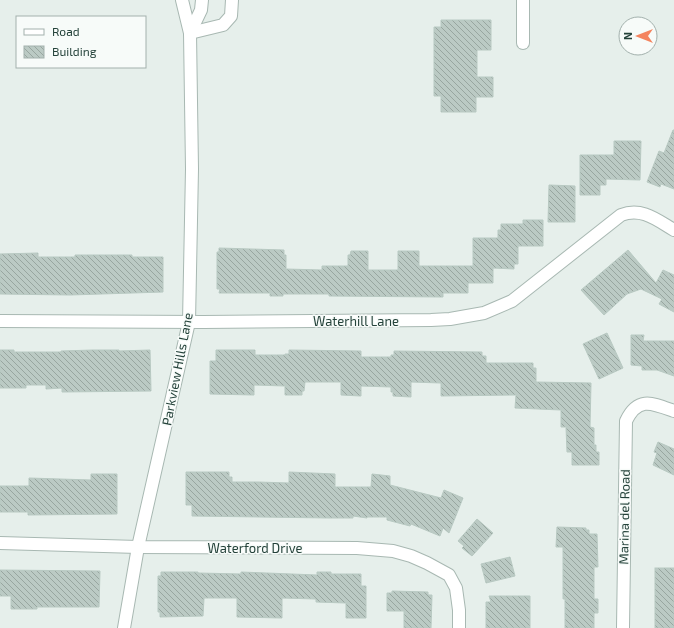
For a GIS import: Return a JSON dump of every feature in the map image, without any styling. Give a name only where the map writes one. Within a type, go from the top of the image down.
[{"type":"street","name":"Parkview Hills Lane","points":[[124,628],[138,547],[189,322],[192,169],[190,33],[182,0]]},
{"type":"street","name":"Parkview Hills Lane","points":[[190,33],[201,10],[202,0]]},
{"type":"street","points":[[190,33],[223,25],[232,16],[232,0]]},
{"type":"street","points":[[523,0],[523,43]]},
{"type":"street","name":"Waterhill Lane","points":[[0,321],[189,322],[450,319],[484,313],[512,301],[622,215],[628,212],[642,212],[674,230]]},
{"type":"street","name":"Marina del Road","points":[[623,628],[626,422],[633,408],[641,404],[650,404],[674,411]]},
{"type":"street","name":"Waterford Drive","points":[[0,543],[138,547],[357,548],[393,551],[427,562],[449,575],[456,588],[459,610],[459,628]]},
{"type":"building","points":[[441,20],[491,20],[491,50],[477,50],[477,77],[493,77],[493,97],[476,97],[476,112],[441,112],[441,96],[434,96],[434,27],[441,27]]},
{"type":"building","points":[[673,130],[674,189],[661,184],[660,187],[647,182],[659,151],[664,153]]},
{"type":"building","points":[[614,141],[641,141],[640,180],[606,179],[606,185],[600,185],[600,195],[580,195],[580,155],[614,155]]},
{"type":"building","points":[[549,185],[575,186],[575,222],[548,222]]},
{"type":"building","points":[[523,220],[543,220],[543,246],[518,246],[518,264],[514,264],[514,269],[493,268],[493,283],[468,283],[468,293],[443,293],[443,297],[329,296],[329,294],[283,294],[283,296],[270,296],[270,293],[219,293],[220,289],[217,289],[217,252],[219,252],[219,248],[284,250],[284,255],[286,255],[286,269],[322,270],[322,266],[348,266],[348,255],[350,255],[351,251],[368,251],[368,270],[398,270],[398,251],[419,251],[419,266],[473,266],[473,238],[498,238],[498,230],[501,230],[501,224],[523,224]]},
{"type":"building","points":[[628,250],[656,283],[663,270],[674,275],[674,312],[659,304],[662,299],[641,289],[627,294],[604,315],[581,290]]},
{"type":"building","points":[[38,253],[38,257],[75,257],[75,255],[132,255],[132,257],[163,257],[163,292],[70,295],[0,294],[0,254]]},
{"type":"building","points":[[607,333],[623,368],[599,379],[583,344]]},
{"type":"building","points":[[631,335],[644,335],[643,341],[674,341],[674,376],[657,370],[642,370],[642,366],[631,365]]},
{"type":"building","points":[[0,350],[14,350],[14,352],[61,352],[93,350],[150,350],[151,391],[62,392],[62,388],[46,389],[46,385],[26,385],[26,388],[0,388]]},
{"type":"building","points":[[216,350],[255,350],[255,355],[285,355],[289,354],[289,350],[361,351],[361,357],[391,357],[391,355],[394,355],[394,351],[482,352],[482,356],[486,356],[486,363],[533,363],[533,368],[536,368],[536,382],[591,383],[590,427],[594,428],[594,445],[596,445],[596,452],[599,452],[599,465],[572,465],[572,452],[567,452],[566,427],[561,427],[561,410],[515,408],[516,395],[441,396],[441,383],[411,382],[411,397],[393,396],[391,387],[361,386],[361,396],[341,395],[341,382],[305,382],[302,395],[285,395],[285,386],[254,385],[254,395],[210,394],[210,361],[216,361]]},
{"type":"building","points":[[658,442],[674,449],[674,475],[653,465],[657,453],[654,452]]},
{"type":"building","points":[[186,472],[229,472],[229,477],[232,477],[232,482],[289,483],[289,472],[335,474],[335,487],[371,487],[372,474],[390,476],[390,485],[441,498],[444,490],[463,498],[449,533],[443,528],[440,536],[411,524],[410,526],[387,520],[387,517],[367,518],[353,516],[353,518],[329,518],[192,516],[192,505],[186,505]]},
{"type":"building","points":[[91,474],[117,474],[117,514],[28,515],[28,512],[0,512],[0,486],[29,486],[29,478],[91,480]]},
{"type":"building","points":[[477,519],[493,533],[472,556],[462,548],[464,546],[458,541]]},
{"type":"building","points":[[557,527],[586,528],[586,530],[589,530],[589,534],[597,534],[598,567],[594,567],[594,599],[598,599],[598,613],[594,613],[594,628],[565,628],[565,599],[563,599],[563,547],[556,547]]},
{"type":"building","points":[[510,557],[515,576],[486,583],[481,564]]},
{"type":"building","points":[[655,568],[674,568],[674,628],[655,628]]},
{"type":"building","points":[[0,570],[100,571],[99,607],[37,607],[37,609],[11,609],[11,596],[0,596]]},
{"type":"building","points":[[161,572],[241,574],[241,572],[317,575],[317,572],[331,572],[331,574],[361,574],[361,586],[366,586],[366,618],[346,618],[346,603],[316,602],[316,599],[282,598],[282,618],[237,617],[237,598],[204,598],[203,616],[160,617],[160,612],[158,612],[158,576],[161,576]]},
{"type":"building","points":[[392,591],[428,592],[428,595],[432,595],[431,628],[404,628],[404,611],[387,611],[387,593],[392,593]]},
{"type":"building","points":[[489,596],[530,596],[530,628],[486,628],[486,602],[491,602]]}]
